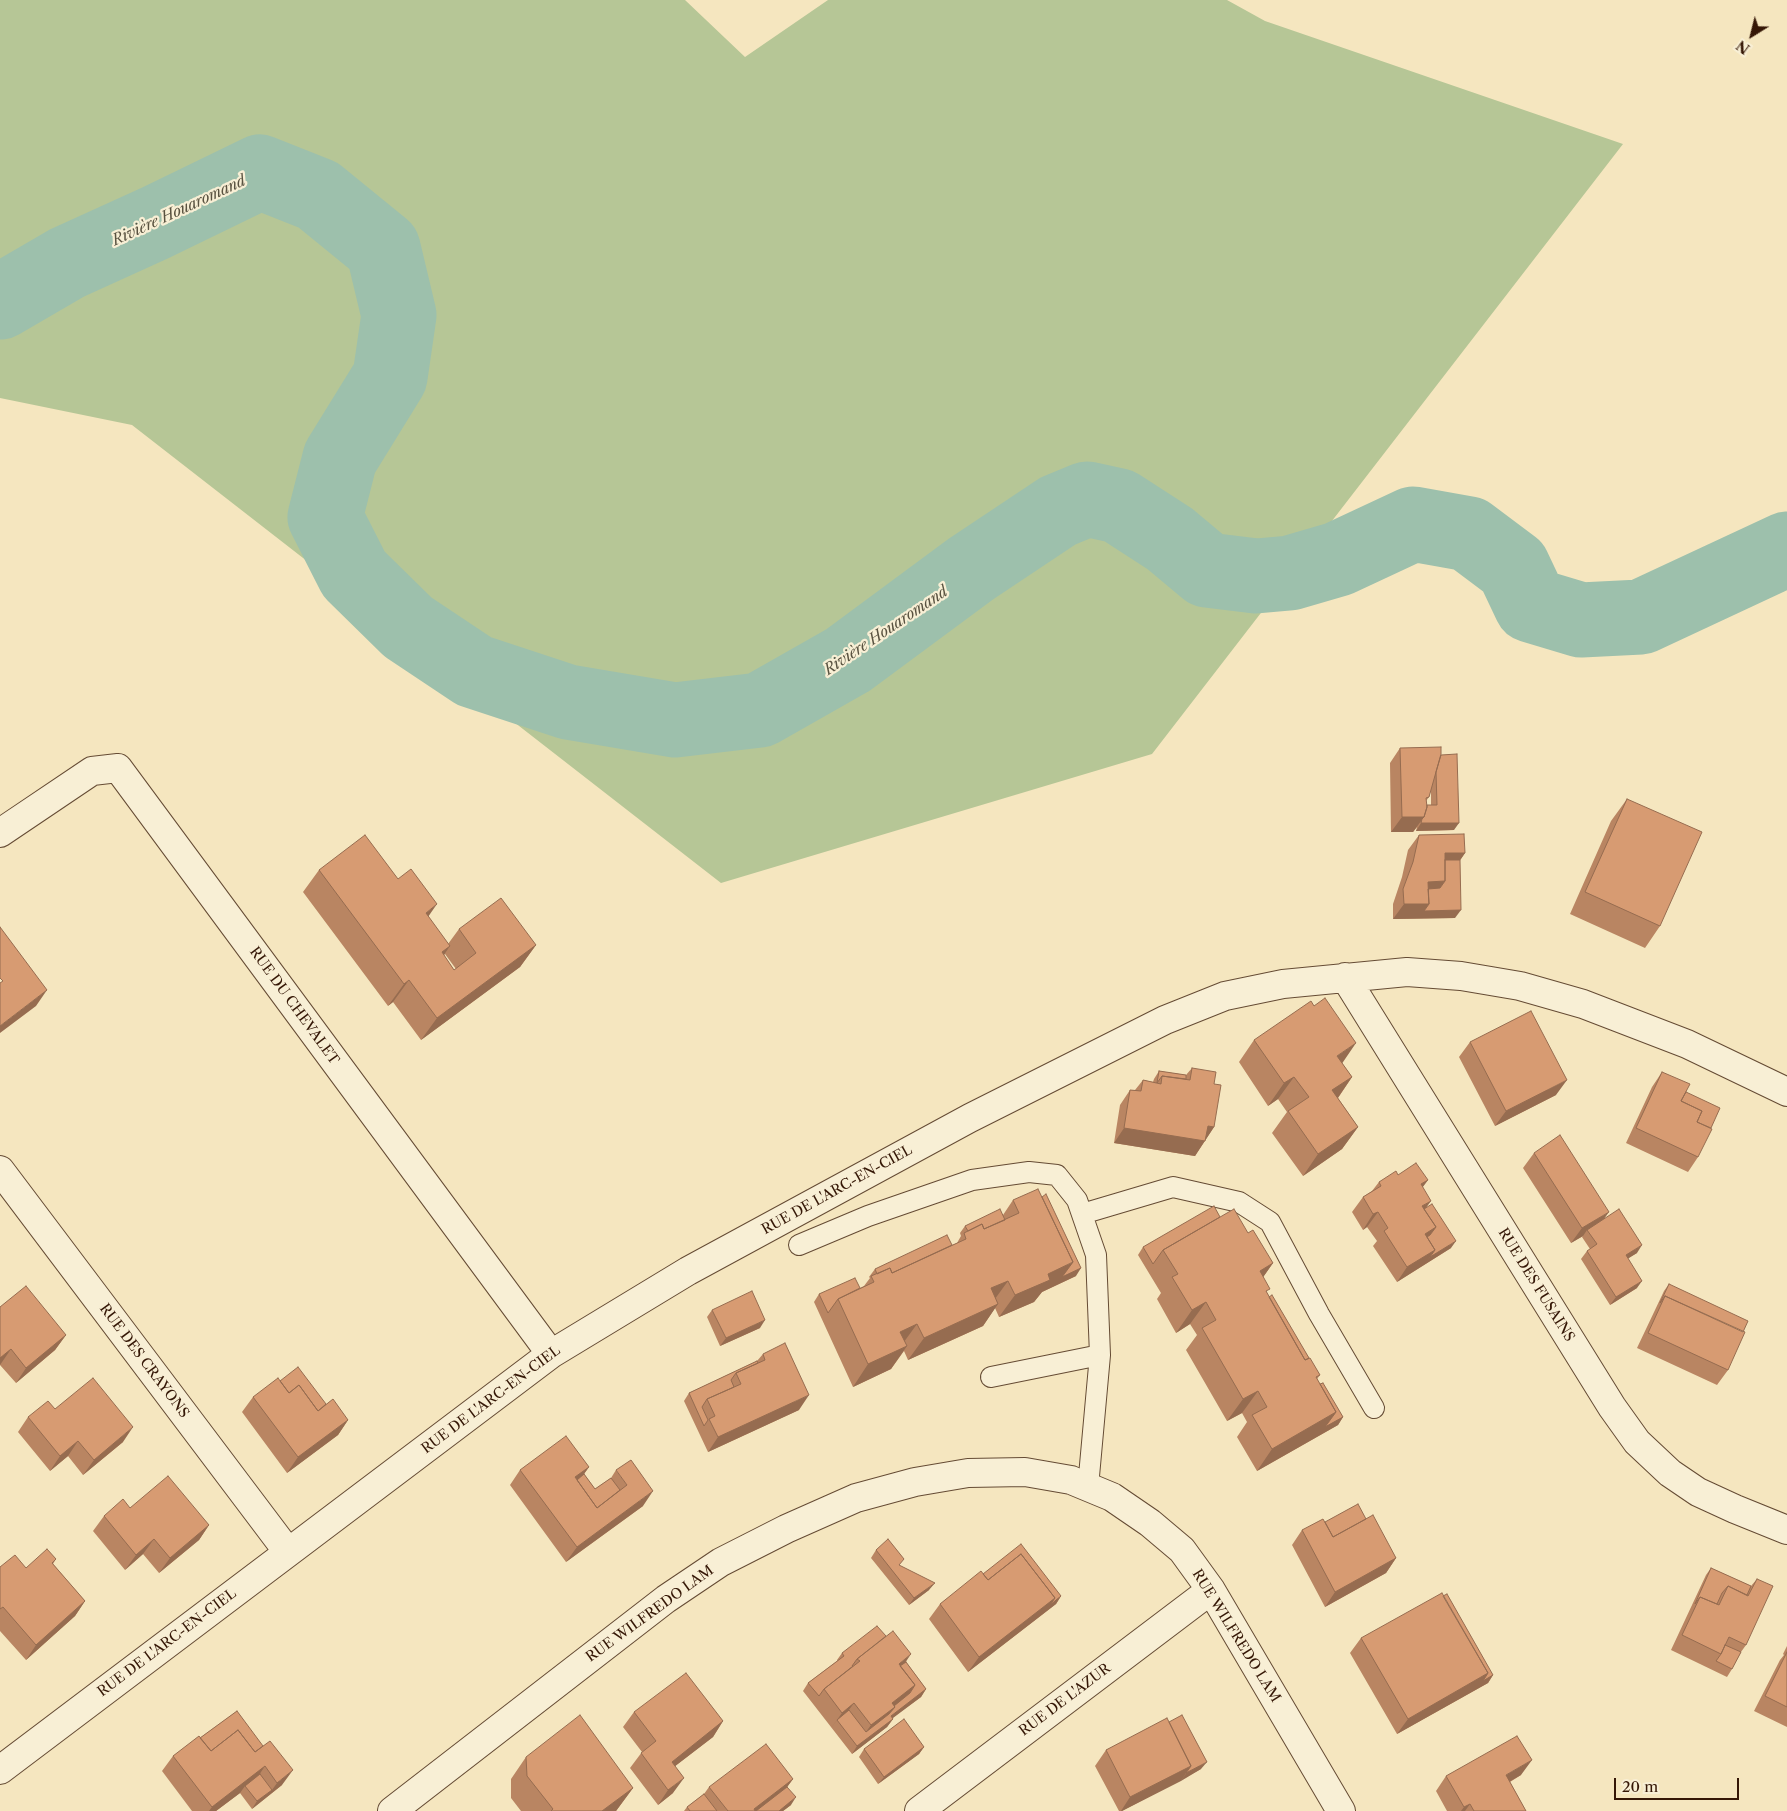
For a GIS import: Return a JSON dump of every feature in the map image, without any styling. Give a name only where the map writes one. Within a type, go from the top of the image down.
[{"type":"street","name":"RUE DU CHEVALET","points":[[0,833],[92,771],[118,768],[551,1354]]},
{"type":"street","name":"RUE DE L'ARC-EN-CIEL","points":[[0,1770],[551,1354],[688,1271],[944,1132],[1165,1020],[1226,996],[1283,984],[1407,972],[1461,976],[1520,986],[1583,1004],[1688,1044],[1787,1092]]},
{"type":"street","name":"RUE DES FUSAINS","points":[[1345,977],[1612,1407],[1637,1442],[1670,1473],[1698,1492],[1787,1530]]},
{"type":"street","name":"RUE DES CRAYONS","points":[[0,1170],[288,1552]]},
{"type":"street","name":"RUE WILFREDO LAM","points":[[392,1811],[666,1599],[721,1562],[786,1529],[856,1498],[915,1482],[968,1473],[1025,1472],[1071,1480],[1112,1497],[1150,1523],[1182,1550],[1211,1590],[1341,1811]]},
{"type":"street","name":"RUE DE L'AZUR","points":[[920,1811],[1211,1590]]},
{"type":"lane","points":[[800,1245],[868,1216],[972,1180],[1029,1172],[1057,1175],[1077,1200],[1096,1255],[1100,1355],[1088,1487]]},
{"type":"lane","points":[[1082,1214],[1174,1187],[1240,1202],[1270,1222],[1319,1314],[1374,1408]]},
{"type":"lane","points":[[991,1377],[1100,1355]]},
{"type":"green space","points":[[0,0],[685,0],[745,57],[828,0],[1227,0],[1265,21],[1623,144],[1152,754],[721,883],[132,425],[0,398]]},
{"type":"building","points":[[1441,747],[1441,754],[1429,797],[1426,798],[1427,807],[1424,817],[1402,817],[1400,748]]},
{"type":"building","points":[[1457,754],[1459,823],[1421,823],[1427,805],[1437,805],[1436,772],[1441,755]]},
{"type":"building","points":[[1627,799],[1702,832],[1660,926],[1585,892]]},
{"type":"building","points":[[1464,834],[1465,853],[1445,853],[1445,881],[1428,882],[1429,904],[1404,904],[1403,889],[1413,862],[1419,835]]},
{"type":"building","points":[[365,835],[398,879],[411,869],[437,904],[426,913],[450,946],[442,952],[454,970],[476,953],[459,929],[501,898],[536,945],[437,1018],[409,980],[404,984],[319,870]]},
{"type":"building","points":[[1445,860],[1460,860],[1461,910],[1424,911],[1429,904],[1428,889],[1440,888],[1445,881]]},
{"type":"building","points":[[0,927],[47,990],[0,1026],[0,983],[3,981],[0,978]]},
{"type":"building","points":[[1325,998],[1356,1043],[1337,1056],[1352,1077],[1332,1090],[1358,1127],[1318,1154],[1288,1111],[1309,1097],[1294,1077],[1284,1083],[1254,1040],[1311,1001],[1314,1006]]},
{"type":"building","points":[[1531,1011],[1567,1080],[1506,1111],[1470,1042]]},
{"type":"building","points":[[1192,1068],[1216,1072],[1214,1084],[1221,1085],[1214,1127],[1208,1126],[1205,1141],[1124,1128],[1130,1090],[1141,1091],[1143,1080],[1161,1084],[1162,1076],[1190,1080]]},
{"type":"building","points":[[1159,1071],[1186,1075],[1186,1079],[1162,1076],[1157,1083]]},
{"type":"building","points":[[1662,1072],[1690,1084],[1681,1101],[1702,1111],[1697,1122],[1712,1129],[1698,1157],[1636,1128]]},
{"type":"building","points":[[1686,1092],[1720,1108],[1711,1128],[1697,1122],[1702,1111],[1681,1101]]},
{"type":"building","points":[[1560,1135],[1609,1212],[1582,1228],[1534,1153]]},
{"type":"building","points":[[1416,1163],[1428,1180],[1421,1184],[1431,1201],[1422,1206],[1436,1227],[1425,1234],[1435,1250],[1407,1267],[1384,1231],[1388,1228],[1378,1212],[1373,1214],[1363,1197],[1381,1186],[1379,1182],[1396,1171],[1398,1175]]},
{"type":"building","points":[[1038,1189],[1073,1262],[1048,1274],[1050,1280],[1015,1295],[1008,1281],[991,1288],[998,1304],[924,1338],[917,1324],[900,1332],[907,1346],[868,1364],[838,1299],[874,1282],[871,1276],[890,1268],[892,1273],[966,1239],[964,1233],[982,1224],[984,1229],[1019,1213],[1013,1200]]},
{"type":"building","points":[[1046,1194],[1081,1268],[1062,1277],[1073,1262],[1042,1197]]},
{"type":"building","points":[[1432,1204],[1456,1241],[1430,1257],[1435,1250],[1427,1237],[1436,1227],[1424,1209]]},
{"type":"building","points":[[1214,1206],[1220,1217],[1163,1250],[1153,1264],[1143,1247]]},
{"type":"building","points":[[1000,1209],[1005,1220],[984,1229],[982,1224],[968,1231],[965,1226]]},
{"type":"building","points":[[1234,1209],[1248,1233],[1253,1230],[1273,1263],[1260,1271],[1270,1289],[1266,1291],[1305,1360],[1310,1358],[1320,1375],[1316,1377],[1336,1412],[1272,1449],[1252,1415],[1267,1407],[1258,1391],[1243,1399],[1202,1328],[1216,1320],[1206,1302],[1192,1310],[1172,1277],[1178,1274],[1163,1250]]},
{"type":"building","points":[[1619,1209],[1642,1245],[1626,1255],[1642,1281],[1616,1297],[1587,1251],[1597,1244],[1587,1230]]},
{"type":"building","points":[[947,1235],[952,1245],[892,1273],[890,1268],[877,1274],[875,1269]]},
{"type":"building","points":[[855,1278],[860,1288],[838,1299],[828,1313],[819,1294]]},
{"type":"building","points":[[1669,1284],[1748,1321],[1743,1332],[1665,1296],[1660,1303]]},
{"type":"building","points":[[26,1286],[66,1335],[26,1368],[11,1349],[0,1358],[0,1307]]},
{"type":"building","points":[[752,1291],[765,1320],[726,1338],[712,1310]]},
{"type":"building","points":[[1272,1295],[1309,1358],[1305,1360],[1269,1297]]},
{"type":"building","points":[[1665,1296],[1745,1332],[1728,1370],[1648,1333]]},
{"type":"building","points":[[785,1343],[809,1395],[718,1437],[709,1419],[715,1416],[707,1399],[741,1384],[736,1373],[765,1360],[763,1354]]},
{"type":"building","points":[[757,1361],[758,1363],[736,1373],[731,1380],[734,1387],[707,1399],[702,1407],[708,1420],[704,1426],[689,1393]]},
{"type":"building","points":[[298,1367],[326,1404],[318,1411],[299,1385],[289,1393],[280,1381]]},
{"type":"building","points":[[93,1378],[133,1427],[94,1460],[78,1441],[60,1456],[28,1417],[48,1401],[55,1409]]},
{"type":"building","points":[[278,1378],[289,1393],[299,1385],[318,1411],[333,1399],[348,1420],[298,1457],[253,1397]]},
{"type":"building","points":[[1323,1383],[1343,1417],[1325,1427],[1336,1412],[1320,1384]]},
{"type":"building","points":[[566,1436],[589,1467],[575,1477],[597,1508],[627,1485],[616,1470],[631,1460],[653,1491],[577,1547],[520,1470]]},
{"type":"building","points":[[584,1474],[595,1489],[611,1478],[620,1490],[597,1508],[577,1480]]},
{"type":"building","points":[[168,1476],[209,1525],[170,1558],[154,1539],[136,1555],[104,1516],[123,1499],[130,1508]]},
{"type":"building","points":[[1358,1504],[1366,1519],[1333,1537],[1325,1522]]},
{"type":"building","points":[[1373,1515],[1396,1558],[1335,1592],[1302,1530],[1323,1519],[1333,1537]]},
{"type":"building","points":[[888,1539],[904,1559],[899,1565],[935,1583],[914,1598],[876,1550]]},
{"type":"building","points":[[1021,1544],[1061,1596],[1050,1605],[1055,1598],[1021,1554],[988,1580],[983,1574]]},
{"type":"building","points":[[47,1549],[56,1559],[52,1563],[85,1601],[36,1645],[3,1607],[0,1609],[0,1567],[15,1555],[26,1568]]},
{"type":"building","points":[[1021,1554],[1055,1598],[979,1657],[940,1604],[981,1571],[988,1580]]},
{"type":"building","points":[[1711,1568],[1751,1586],[1747,1595],[1728,1586],[1717,1604],[1700,1597],[1695,1604]]},
{"type":"building","points":[[1757,1579],[1773,1586],[1746,1645],[1729,1637],[1721,1654],[1682,1635],[1700,1597],[1719,1605],[1728,1586],[1748,1596]]},
{"type":"building","points":[[1442,1593],[1488,1673],[1408,1719],[1361,1638]]},
{"type":"building","points":[[1447,1594],[1493,1675],[1483,1681],[1488,1673],[1443,1596]]},
{"type":"building","points":[[877,1626],[886,1636],[857,1659],[853,1666],[824,1689],[819,1696],[808,1683],[844,1656],[842,1653]]},
{"type":"building","points":[[893,1631],[911,1654],[899,1664],[915,1685],[892,1703],[895,1707],[871,1725],[854,1703],[842,1713],[824,1689],[860,1661],[857,1659]]},
{"type":"building","points":[[1725,1645],[1741,1652],[1732,1669],[1716,1661]]},
{"type":"building","points":[[1787,1652],[1787,1707],[1765,1696]]},
{"type":"building","points":[[906,1662],[926,1689],[891,1716],[893,1719],[857,1746],[837,1720],[849,1710],[866,1732],[889,1714],[894,1706],[910,1693],[915,1685],[900,1666]]},
{"type":"building","points":[[686,1673],[723,1721],[672,1762],[684,1778],[668,1790],[641,1753],[656,1741],[634,1712]]},
{"type":"building","points":[[237,1711],[263,1746],[255,1752],[238,1730],[211,1751],[200,1738]]},
{"type":"building","points":[[580,1715],[633,1788],[602,1811],[551,1811],[553,1809],[527,1776],[526,1757]]},
{"type":"building","points":[[1182,1715],[1207,1762],[1186,1773],[1191,1766],[1169,1722]]},
{"type":"building","points":[[1167,1718],[1191,1766],[1130,1797],[1106,1750]]},
{"type":"building","points":[[904,1719],[924,1747],[884,1777],[864,1749]]},
{"type":"building","points":[[238,1730],[255,1752],[270,1741],[293,1770],[277,1783],[265,1766],[212,1807],[173,1756],[199,1736],[211,1751]]},
{"type":"building","points":[[1517,1736],[1532,1760],[1506,1775],[1526,1811],[1474,1811],[1470,1804],[1464,1807],[1446,1776]]},
{"type":"building","points":[[766,1744],[793,1779],[754,1809],[755,1811],[728,1811],[709,1787]]},
{"type":"building","points":[[260,1774],[272,1790],[257,1801],[245,1786]]},
{"type":"building","points":[[787,1787],[796,1797],[779,1811],[756,1811]]},
{"type":"building","points":[[704,1794],[717,1811],[690,1811],[687,1807]]},
{"type":"waterway","name":"Rivière Houaromand","points":[[0,302],[67,263],[260,172],[318,195],[383,248],[399,315],[390,377],[340,458],[325,517],[354,574],[408,627],[474,671],[568,702],[675,720],[760,710],[848,660],[971,569],[1058,511],[1087,499],[1119,506],[1170,539],[1207,570],[1256,576],[1290,573],[1338,559],[1413,524],[1469,534],[1513,567],[1531,605],[1581,620],[1641,617],[1787,549]]}]
